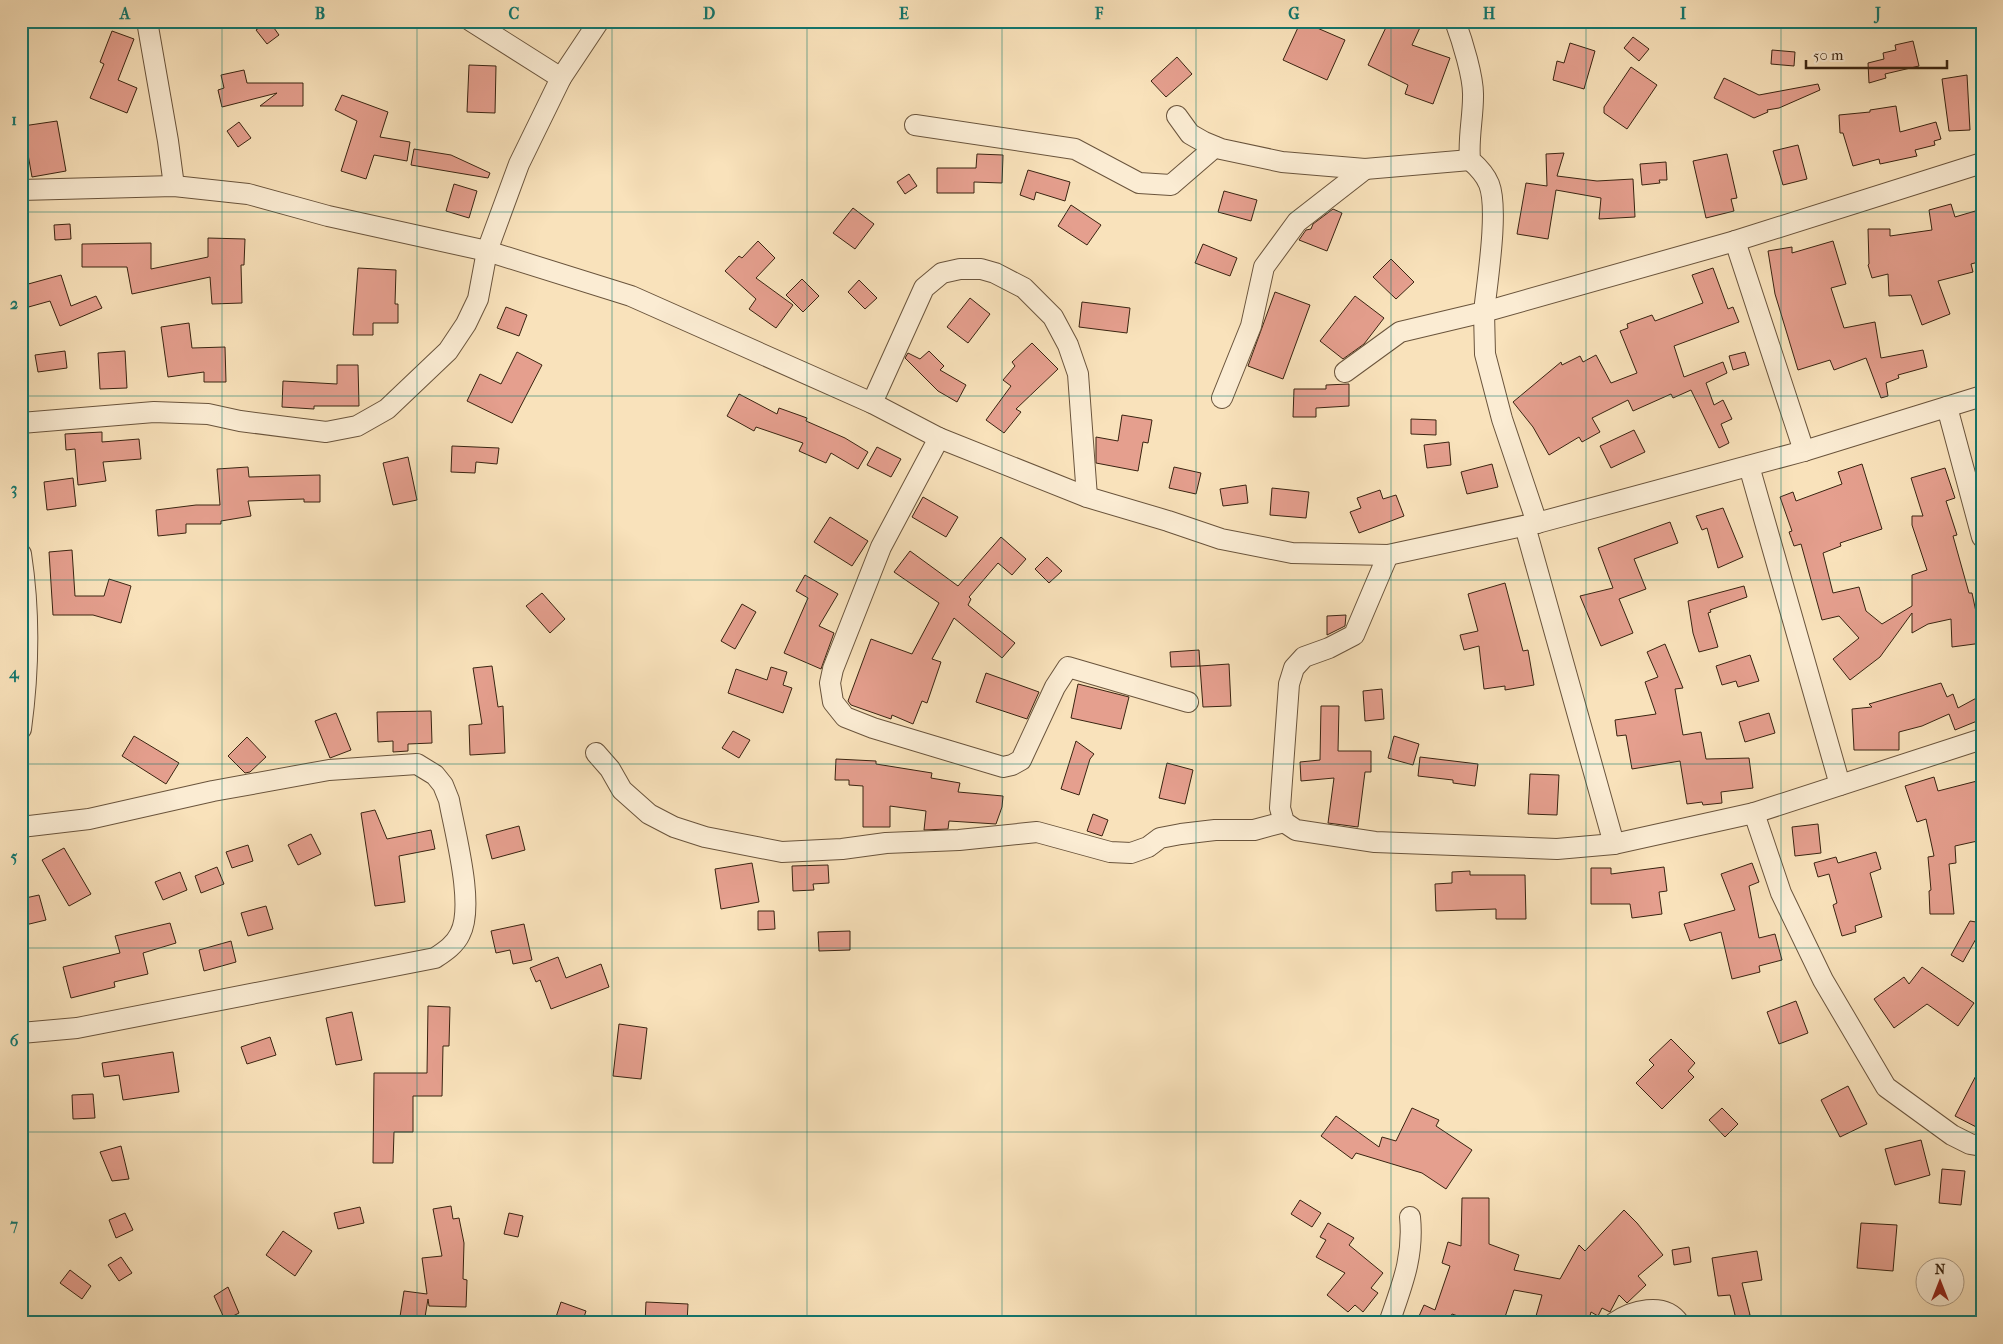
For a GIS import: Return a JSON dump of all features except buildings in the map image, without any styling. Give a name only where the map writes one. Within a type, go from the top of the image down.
[{"type":"street","points":[[147,21],[174,186]]},
{"type":"street","points":[[472,21],[561,78]]},
{"type":"street","points":[[21,423],[154,412],[208,414],[240,421],[326,432],[357,426],[387,409],[448,351],[478,299],[486,251],[518,164],[561,78],[599,21]]},
{"type":"street","points":[[1455,21],[1463,41],[1474,95],[1469,142],[1470,160],[1483,172],[1490,186],[1492,208],[1484,312],[1485,354],[1614,844]]},
{"type":"street","points":[[1177,116],[1190,134],[1215,147],[1282,162],[1365,169],[1470,160]]},
{"type":"street","points":[[915,125],[1075,149],[1139,183],[1171,185],[1215,147]]},
{"type":"street","points":[[1345,372],[1400,332],[1484,312],[1735,241],[1982,163]]},
{"type":"street","points":[[1222,398],[1251,326],[1264,267],[1297,222],[1365,169]]},
{"type":"street","points":[[21,190],[174,186],[248,194],[328,216],[486,251],[631,296],[872,403],[939,438],[1088,498],[1168,520],[1221,539],[1292,553],[1388,556],[1531,525],[1804,451],[1982,396]]},
{"type":"street","points":[[1735,241],[1804,451]]},
{"type":"street","points":[[872,403],[924,288],[942,274],[960,269],[981,269],[995,272],[1024,288],[1053,317],[1068,345],[1078,374],[1088,498]]},
{"type":"street","points":[[1947,407],[1982,537]]},
{"type":"street","points":[[939,438],[881,547],[833,669],[830,683],[833,702],[846,717],[873,728],[1003,767],[1012,766],[1021,760],[1055,687],[1068,667],[1188,702]]},
{"type":"street","points":[[1749,466],[1840,785]]},
{"type":"street","points":[[21,554],[26,583],[28,651],[21,729]]},
{"type":"street","points":[[1388,556],[1354,635],[1329,648],[1304,657],[1294,668],[1289,684],[1280,808],[1284,822],[1296,830],[1375,842],[1557,849],[1614,844],[1754,813],[1982,739]]},
{"type":"street","points":[[596,753],[610,769],[622,790],[649,814],[674,827],[705,837],[782,852],[842,849],[886,843],[959,840],[1037,832],[1110,852],[1131,853],[1148,847],[1160,838],[1215,830],[1254,830],[1284,822]]},
{"type":"street","points":[[21,827],[89,819],[213,791],[329,770],[417,764],[435,775],[443,785],[449,800],[467,902],[465,922],[460,936],[447,950],[435,958],[77,1028],[21,1033]]},
{"type":"street","points":[[1754,813],[1781,893],[1823,980],[1886,1087],[1952,1136],[1970,1144],[1982,1146]]},
{"type":"street","points":[[1389,1323],[1409,1266],[1412,1241],[1410,1217]]},
{"type":"street","points":[[1614,1323],[1636,1311],[1656,1310],[1676,1319],[1679,1323]]}]
